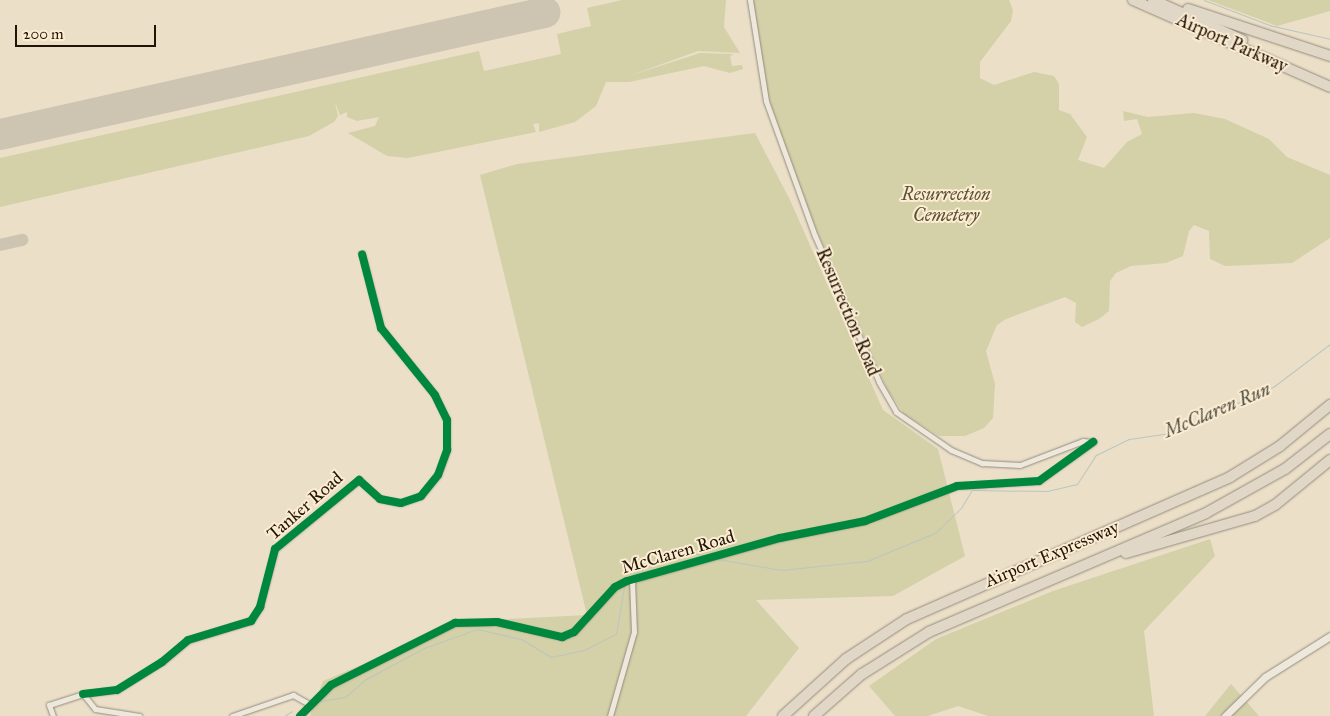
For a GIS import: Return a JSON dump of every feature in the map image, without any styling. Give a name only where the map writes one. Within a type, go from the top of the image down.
[{"type":"highway","name":"Airport Parkway","points":[[1133,0],[1330,87]]},
{"type":"highway","name":"Airport Parkway","points":[[1153,0],[1330,79]]},
{"type":"highway","points":[[1165,0],[1330,56]]},
{"type":"highway","points":[[1212,35],[1330,92]]},
{"type":"highway","points":[[1254,462],[1330,398]]},
{"type":"highway","name":"Airport Expressway","points":[[783,716],[846,659],[907,619],[1196,493],[1254,462],[1330,405]]},
{"type":"highway","name":"Airport Expressway","points":[[814,716],[887,657],[944,625],[1206,513],[1285,469],[1330,434]]},
{"type":"highway","points":[[1021,591],[1108,559],[1255,516],[1275,505],[1330,460]]},
{"type":"street","name":"Resurrection Road","points":[[750,0],[758,71],[766,102],[815,236],[896,412],[951,450],[982,463],[1020,465],[1083,441],[1093,442]]},
{"type":"street","name":"Tanker Road","points":[[83,694],[117,690],[162,662],[188,640],[251,621],[260,607],[275,549],[358,480],[380,499],[401,503],[421,496],[438,475],[447,450],[447,420],[435,395],[381,328],[362,254]]},
{"type":"street","name":"McClaren Road","points":[[300,716],[309,704],[331,685],[455,624],[497,622],[562,637],[574,632],[615,587],[632,580],[780,538],[865,521],[957,486],[1039,481],[1093,442]]},
{"type":"street","name":"McClaren Road","points":[[610,716],[634,632],[632,580]]},
{"type":"street","points":[[1225,716],[1265,677],[1330,636]]},
{"type":"street","points":[[53,716],[49,705],[83,694],[95,709],[138,716]]},
{"type":"street","points":[[232,716],[293,695],[309,704]]},
{"type":"green space","points":[[622,0],[726,0],[724,27],[740,53],[698,51],[629,76],[700,53],[734,54],[730,56],[732,66],[742,65],[743,69],[730,73],[704,66],[629,82],[606,82],[596,106],[575,122],[539,132],[539,123],[533,124],[536,132],[408,158],[387,156],[348,133],[375,126],[379,117],[357,121],[347,117],[347,112],[340,115],[335,102],[338,116],[334,122],[309,136],[0,207],[0,158],[479,51],[484,71],[561,54],[557,34],[591,26],[587,8]]},
{"type":"green space","name":"Resurrection Cemetery","points":[[753,0],[1009,0],[1013,10],[1011,21],[980,62],[980,78],[994,85],[1034,72],[1054,76],[1059,84],[1059,110],[1070,114],[1087,137],[1078,160],[1104,168],[1127,142],[1142,134],[1137,119],[1124,121],[1123,111],[1148,117],[1194,113],[1225,119],[1269,139],[1287,157],[1330,175],[1330,238],[1292,263],[1225,266],[1210,259],[1209,231],[1194,225],[1189,231],[1183,256],[1166,263],[1131,266],[1116,273],[1110,281],[1109,311],[1099,319],[1082,327],[1075,322],[1076,303],[1065,297],[1006,319],[997,325],[986,351],[995,384],[993,418],[984,428],[965,436],[939,436],[904,414],[887,389],[812,220],[768,97]]},
{"type":"green space","points":[[1208,0],[1330,0],[1330,11],[1277,26]]},
{"type":"green space","points":[[755,133],[790,200],[883,410],[938,449],[965,556],[893,596],[756,600],[799,648],[746,716],[310,716],[323,681],[468,621],[587,615],[480,175],[517,164]]},
{"type":"green space","points":[[1210,539],[1215,556],[1144,631],[1154,716],[988,716],[958,706],[928,716],[895,716],[869,686],[936,639],[1053,591]]},
{"type":"green space","points":[[1231,684],[1259,716],[1205,716]]},
{"type":"waterway","points":[[1204,0],[1269,25],[1330,39]]},
{"type":"waterway","name":"McClaren Run","points":[[718,559],[781,570],[867,561],[935,533],[961,508],[972,490],[1047,491],[1077,484],[1096,455],[1129,439],[1171,433],[1273,387],[1330,344]]},
{"type":"waterway","name":"McClaren Run","points":[[627,578],[657,559],[694,553],[705,556]]},
{"type":"waterway","name":"McClaren Run","points":[[320,701],[345,697],[366,679],[424,648],[477,629],[521,639],[551,657],[584,650],[616,634],[624,587]]},
{"type":"waterway","name":"McClaren Run","points":[[284,716],[292,711]]},
{"type":"taxiway","points":[[0,245],[22,240]]},
{"type":"runway","points":[[0,134],[544,12]]},
{"type":"cycle path","points":[[83,694],[117,690],[162,662],[188,640],[251,621],[260,607],[275,549],[359,480],[380,499],[401,503],[421,496],[438,475],[447,450],[447,420],[435,395],[381,328],[362,254]]},
{"type":"cycle path","points":[[300,716],[331,685],[455,623],[497,622],[562,637],[574,632],[615,587],[627,581],[780,538],[865,521],[957,486],[1039,481],[1093,442]]}]
